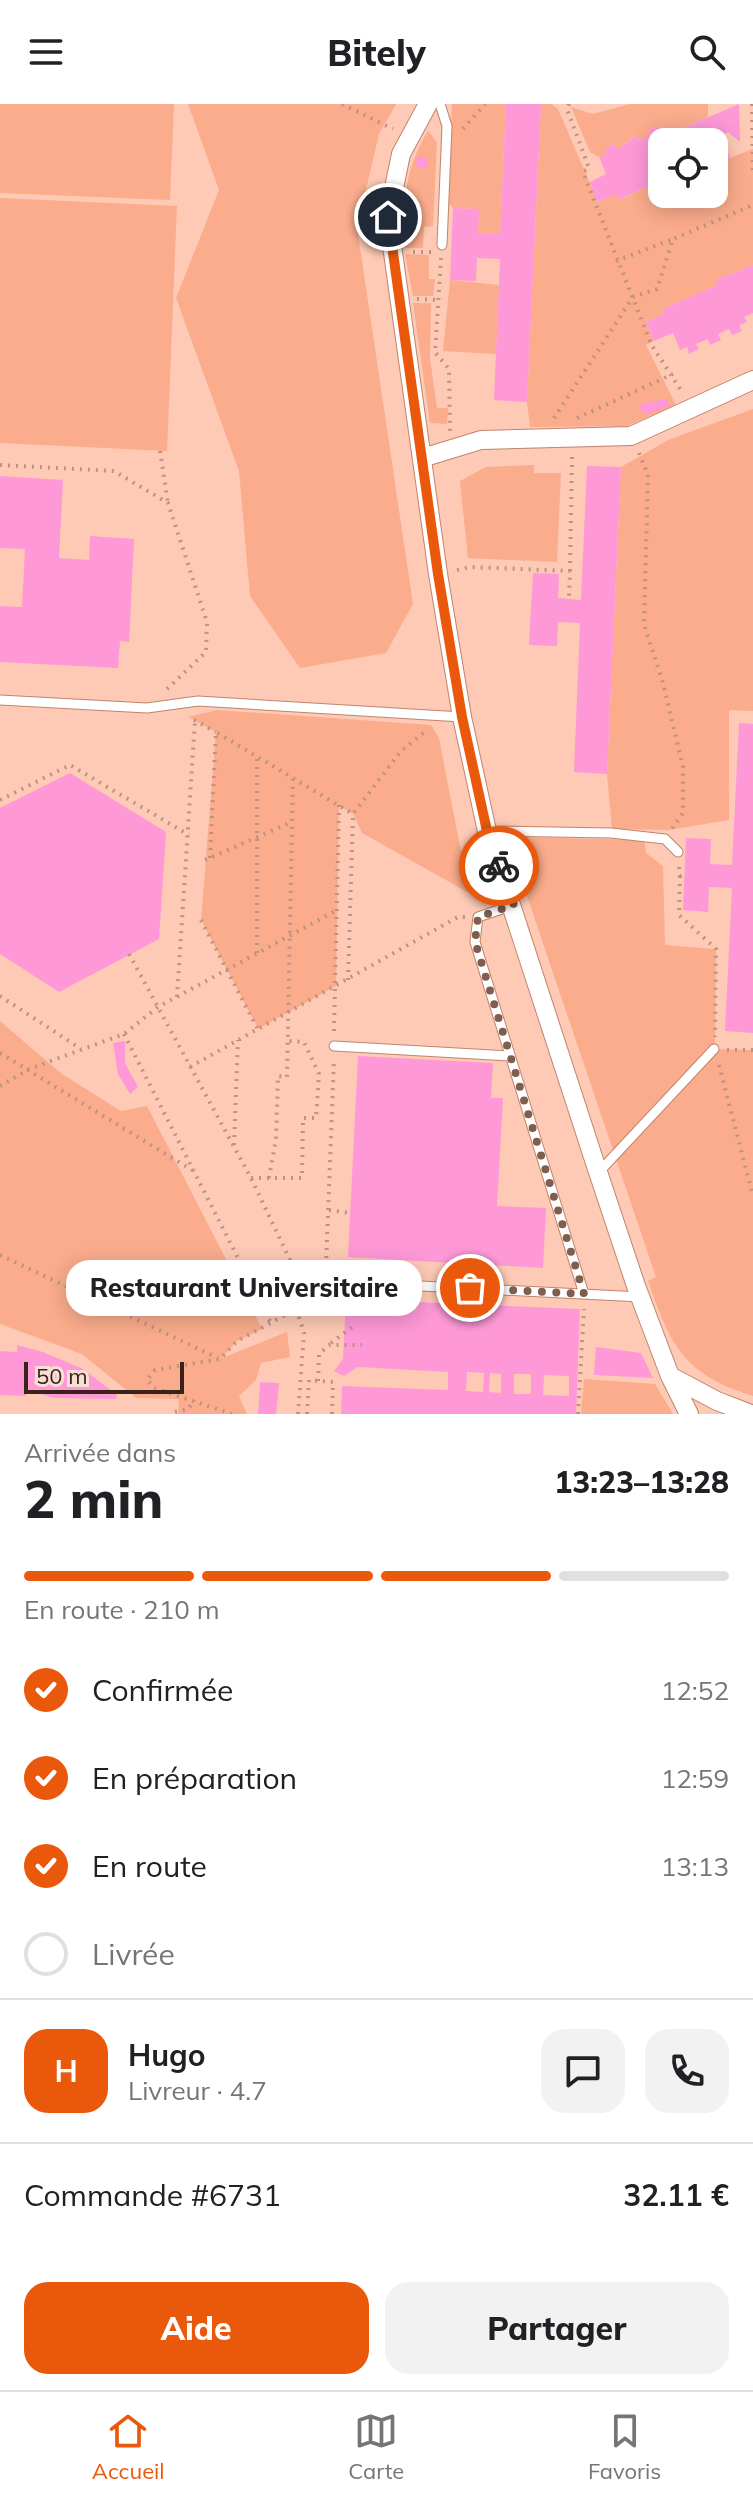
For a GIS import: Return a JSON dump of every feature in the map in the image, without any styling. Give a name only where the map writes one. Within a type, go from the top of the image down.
[{"type":"street","points":[[428,104],[408,135],[394,178],[388,217],[438,574],[462,717],[487,831],[514,905],[598,1173],[670,1376],[689,1414]]},
{"type":"street","points":[[422,458],[481,440],[529,439],[573,428],[631,436],[753,380]]},
{"type":"street","points":[[670,1376],[717,1401],[751,1414]]},
{"type":"lane","points":[[440,104],[447,126],[442,245]]},
{"type":"lane","points":[[0,700],[147,708],[198,701],[462,717]]},
{"type":"lane","points":[[487,831],[611,833],[665,839],[678,852]]},
{"type":"lane","points":[[514,905],[478,917],[475,942],[584,1294]]},
{"type":"lane","points":[[334,1046],[510,1056]]},
{"type":"lane","points":[[598,1173],[714,1049]]},
{"type":"lane","points":[[324,1281],[641,1297]]},
{"type":"path","points":[[342,104],[408,135]]},
{"type":"path","points":[[569,104],[567,109],[589,168],[583,172],[616,261],[651,344],[673,374],[691,411]]},
{"type":"path","points":[[752,104],[753,172]]},
{"type":"path","points":[[616,261],[753,205]]},
{"type":"path","points":[[529,439],[544,432],[592,366],[633,297],[657,289],[673,239]]},
{"type":"path","points":[[405,252],[426,252]]},
{"type":"path","points":[[441,275],[435,352],[449,369],[449,450]]},
{"type":"path","points":[[424,299],[439,300]]},
{"type":"path","points":[[569,599],[573,428],[673,374]]},
{"type":"path","points":[[631,436],[648,475],[644,625],[663,683],[683,767],[683,813],[665,839]]},
{"type":"path","points":[[147,708],[206,652],[207,622],[168,503],[160,451]]},
{"type":"path","points":[[0,465],[114,471],[168,503]]},
{"type":"path","points":[[438,574],[471,567],[570,571]]},
{"type":"path","points":[[177,706],[195,721],[353,814]]},
{"type":"path","points":[[348,980],[353,814],[401,751],[425,733],[437,716]]},
{"type":"path","points":[[177,997],[195,721]]},
{"type":"path","points":[[216,732],[207,859],[292,822]]},
{"type":"path","points":[[257,756],[257,953]]},
{"type":"path","points":[[0,800],[70,765],[189,835]]},
{"type":"path","points":[[269,1178],[276,1139],[278,1076],[287,1077],[293,776]]},
{"type":"path","points":[[301,1283],[324,1281],[329,1210],[339,805]]},
{"type":"path","points":[[680,876],[679,915],[716,949],[714,1049],[753,1196]]},
{"type":"path","points":[[0,1086],[29,1069],[124,1034],[158,1007],[337,910]]},
{"type":"path","points":[[190,1067],[458,917],[478,917]]},
{"type":"path","points":[[201,920],[258,1029]]},
{"type":"path","points":[[129,954],[251,1178],[301,1283],[300,1307],[304,1333],[298,1414]]},
{"type":"path","points":[[0,996],[81,1049]]},
{"type":"path","points":[[124,1034],[271,1323]]},
{"type":"path","points":[[234,1147],[238,1040]]},
{"type":"path","points":[[251,1178],[302,1178],[303,1118],[316,1118],[319,1074],[304,1042],[288,1041]]},
{"type":"path","points":[[714,1049],[753,1050]]},
{"type":"path","points":[[0,1053],[194,1171]]},
{"type":"path","points":[[329,1210],[350,1213]]},
{"type":"path","points":[[0,1255],[220,1359]]},
{"type":"path","points":[[232,1414],[154,1388],[147,1380],[155,1370],[220,1359],[237,1341],[300,1307]]},
{"type":"path","points":[[578,1414],[584,1310]]},
{"type":"path","points":[[318,1381],[319,1354],[355,1325]]},
{"type":"path","points":[[329,1345],[362,1345]]},
{"type":"path","points":[[307,1414],[309,1380],[333,1382],[332,1414]]},
{"type":"path","points":[[175,1412],[188,1409],[195,1400]]},
{"type":"shaded area","points":[[0,104],[174,104],[170,200],[0,193]]},
{"type":"shaded area","points":[[188,104],[396,104],[379,134],[357,227],[413,604],[386,653],[300,668],[250,596],[239,471],[176,298],[219,190]]},
{"type":"shaded area","points":[[452,104],[506,104],[500,234],[478,233],[479,209],[453,208],[447,202]]},
{"type":"shaded area","points":[[541,104],[552,104],[558,109],[598,202],[616,194],[619,200],[648,187],[648,208],[728,208],[728,159],[753,149],[753,265],[716,280],[717,285],[663,309],[664,314],[646,322],[654,341],[646,345],[676,405],[627,426],[530,427],[527,402]]},
{"type":"shaded area","points":[[630,104],[708,104],[708,117],[683,128],[648,128],[648,136],[638,140],[636,135],[617,150],[614,144],[607,155],[599,157],[590,152],[571,107],[593,114]]},
{"type":"shaded area","points":[[428,131],[437,142],[433,226],[424,227],[423,248],[405,248],[403,218],[406,188],[414,158]]},
{"type":"shaded area","points":[[0,198],[177,206],[167,451],[0,443]]},
{"type":"shaded area","points":[[405,254],[429,255],[429,279],[435,279],[433,296],[413,296]]},
{"type":"shaded area","points":[[450,280],[499,285],[496,354],[443,351]]},
{"type":"shaded area","points":[[413,303],[431,303],[430,358],[437,408],[448,408],[447,424],[430,423]]},
{"type":"shaded area","points":[[753,409],[753,711],[729,710],[729,820],[668,830],[612,829],[607,774],[621,467],[668,440]]},
{"type":"shaded area","points":[[534,465],[534,473],[561,473],[557,562],[468,558],[460,481],[486,467]]},
{"type":"shaded area","points":[[217,710],[431,725],[439,738],[469,893],[362,833],[353,814],[339,806],[336,986],[258,1029],[201,920],[216,732],[188,717]]},
{"type":"shaded area","points":[[507,837],[644,840],[646,853],[663,866],[665,945],[716,949],[715,1049],[753,1050],[753,1396],[710,1378],[695,1367],[683,1355],[664,1323],[648,1281],[656,1277]]},
{"type":"shaded area","points":[[0,1021],[62,1074],[121,1111],[147,1106],[262,1329],[237,1341],[222,1358],[287,1332],[290,1357],[261,1363],[256,1380],[239,1396],[247,1414],[178,1414],[179,1399],[136,1398],[82,1354],[0,1324]]},
{"type":"shaded area","points":[[584,1379],[655,1384],[673,1414],[581,1414]]},
{"type":"building","points":[[506,104],[541,104],[527,402],[494,400],[500,259],[477,258],[476,281],[450,280],[453,208],[479,209],[478,233],[500,234]]},
{"type":"building","points":[[739,104],[740,142],[728,132],[728,128],[683,128]]},
{"type":"building","points":[[637,135],[638,140],[648,136],[648,186],[618,200],[616,194],[597,202],[590,182],[606,174],[599,157],[607,155],[604,149],[614,144],[617,150]]},
{"type":"building","points":[[417,157],[425,157],[428,161],[426,168],[420,169],[415,164]]},
{"type":"building","points":[[753,265],[753,313],[744,317],[747,322],[739,325],[742,331],[732,335],[729,329],[718,334],[721,340],[710,345],[708,339],[696,344],[699,349],[689,354],[687,347],[680,350],[673,333],[654,341],[646,322],[664,314],[663,309],[717,285],[716,280]]},
{"type":"building","points":[[667,399],[669,406],[644,415],[639,404]]},
{"type":"building","points":[[587,466],[621,467],[607,774],[574,772],[580,623],[558,622],[557,646],[529,645],[533,573],[559,574],[558,598],[581,600]]},
{"type":"building","points":[[0,476],[63,480],[59,558],[89,560],[90,536],[134,539],[129,642],[120,641],[118,668],[0,662],[0,606],[22,607],[25,549],[0,548]]},
{"type":"building","points":[[739,723],[753,724],[753,1033],[725,1031],[732,888],[709,887],[708,912],[683,910],[686,838],[711,839],[710,864],[732,865]]},
{"type":"building","points":[[70,773],[166,832],[159,939],[59,992],[0,954],[0,808]]},
{"type":"building","points":[[125,1041],[125,1063],[138,1087],[130,1094],[118,1074],[113,1043]]},
{"type":"building","points":[[358,1056],[493,1063],[491,1098],[503,1098],[497,1206],[546,1208],[543,1268],[348,1257]]},
{"type":"building","points":[[346,1299],[580,1309],[576,1414],[341,1414],[342,1386],[448,1390],[448,1372],[358,1367],[344,1376],[334,1371],[343,1359]],"holes":[[[467,1372],[484,1373],[483,1392],[466,1391]],[[490,1373],[501,1374],[501,1393],[489,1392]],[[514,1374],[531,1374],[531,1394],[514,1394]],[[544,1375],[569,1376],[569,1396],[543,1395]]]},
{"type":"building","points":[[17,1345],[83,1369],[117,1395],[116,1399],[55,1398],[26,1390],[26,1396],[0,1395],[0,1351],[17,1352]]},
{"type":"building","points":[[596,1347],[641,1353],[653,1378],[594,1375]]},
{"type":"building","points":[[260,1382],[279,1383],[276,1414],[258,1414]]},
{"type":"way so far","points":[[470,1288],[584,1294],[475,942],[478,917],[514,905],[499,866]]},
{"type":"place","name":"Restaurant Universitaire","points":[[470,1288]]},
{"type":"route","points":[[388,217],[390,252],[400,298],[438,574],[462,717],[487,831],[499,866]]}]
